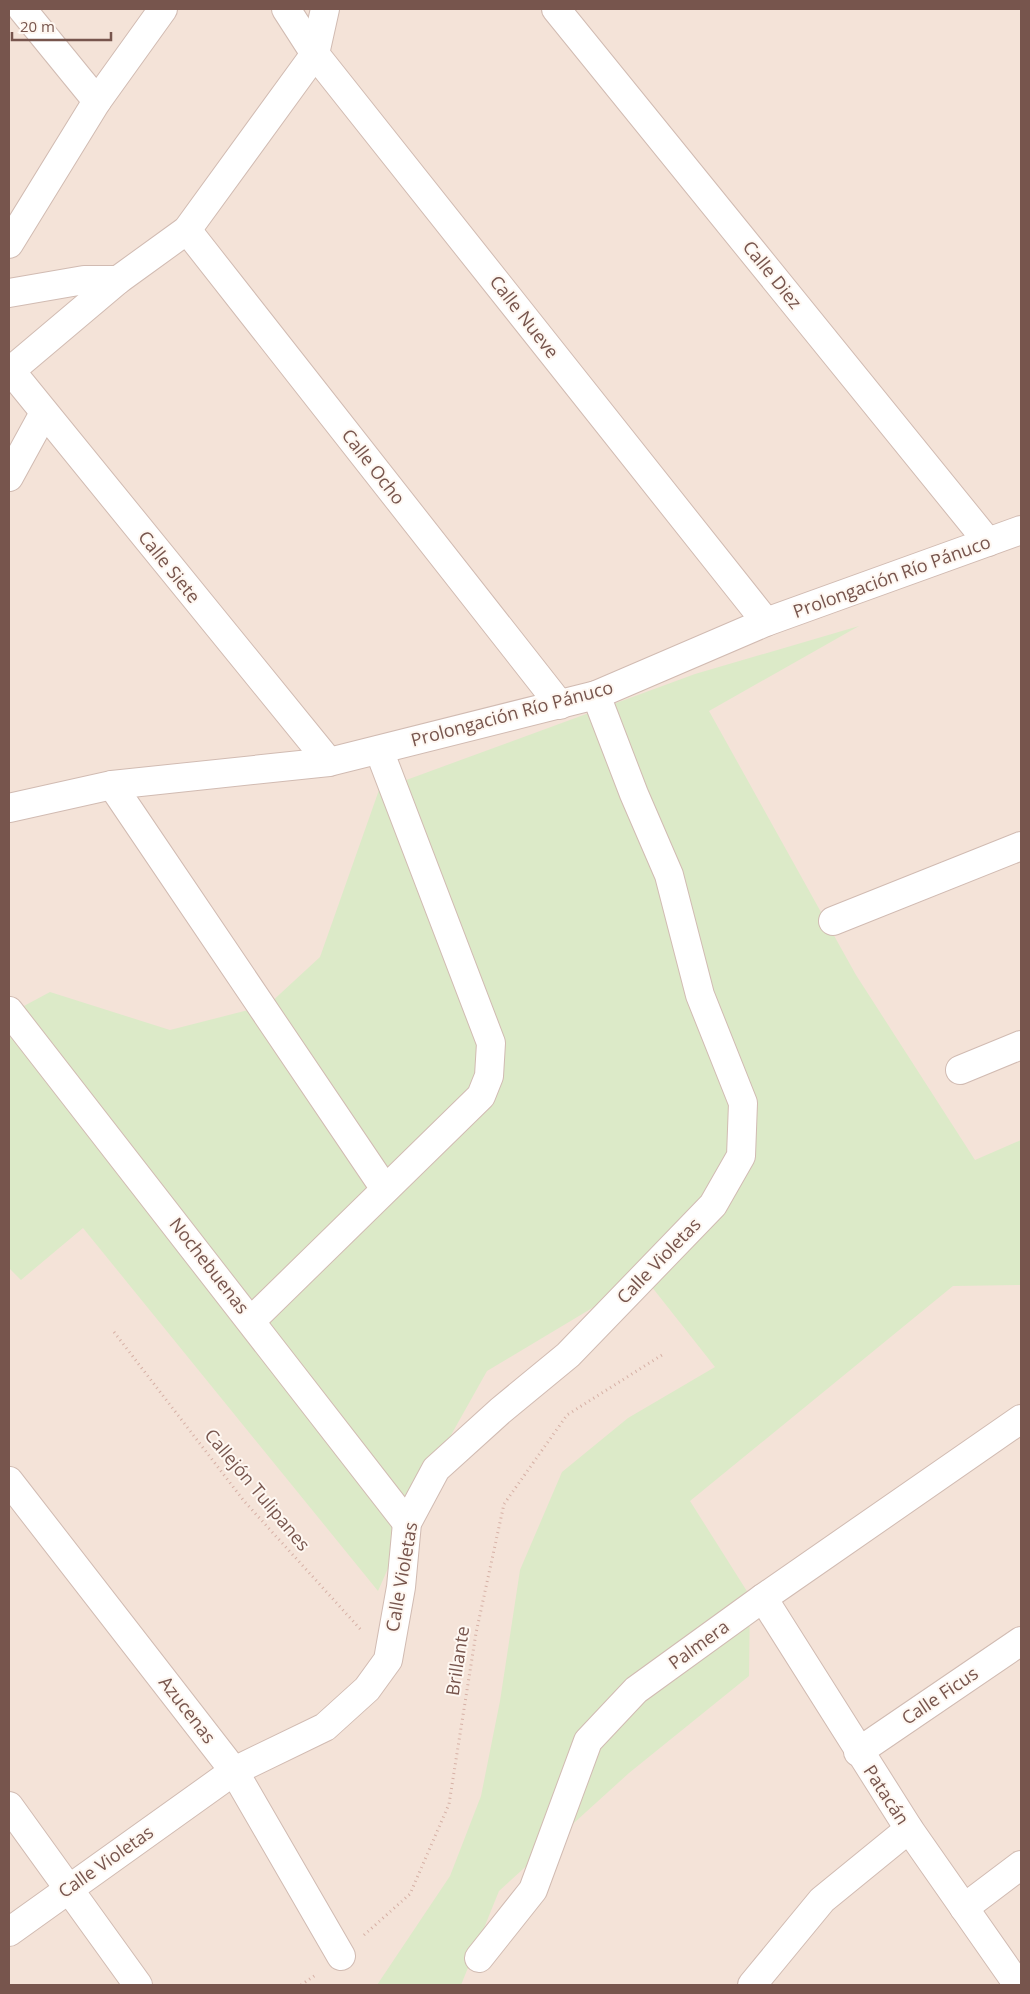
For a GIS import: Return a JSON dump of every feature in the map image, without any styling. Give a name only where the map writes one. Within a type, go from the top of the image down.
[{"type":"street","points":[[22,9],[97,100]]},
{"type":"street","points":[[9,244],[97,100],[163,9]]},
{"type":"street","name":"Calle Nueve","points":[[286,9],[315,54],[766,622]]},
{"type":"street","points":[[10,372],[118,280],[187,230],[315,54],[325,9]]},
{"type":"street","name":"Calle Diez","points":[[556,9],[988,542]]},
{"type":"street","name":"Calle Ocho","points":[[187,230],[560,705]]},
{"type":"street","points":[[9,293],[84,280],[118,280]]},
{"type":"street","name":"Calle Siete","points":[[10,372],[329,762]]},
{"type":"street","points":[[9,477],[44,413]]},
{"type":"street","name":"Prolongación Río Pánuco","points":[[9,808],[112,785],[329,762],[560,705],[596,695],[766,622],[1021,530]]},
{"type":"street","name":"Calle Violetas","points":[[9,1932],[234,1771],[325,1727],[367,1689],[388,1660],[401,1586],[408,1523],[436,1469],[500,1411],[568,1354],[713,1205],[741,1156],[743,1103],[700,995],[670,875],[634,794],[596,695]]},
{"type":"street","points":[[252,1320],[481,1096],[489,1076],[492,1059],[491,1042],[379,750]]},
{"type":"street","points":[[112,785],[384,1189]]},
{"type":"street","points":[[833,920],[1021,846]]},
{"type":"street","name":"Nochebuenas","points":[[9,1011],[252,1320],[408,1523]]},
{"type":"street","points":[[960,1070],[1021,1045]]},
{"type":"street","name":"Palmera","points":[[479,1958],[533,1890],[588,1741],[636,1690],[763,1598],[1021,1419]]},
{"type":"street","name":"Azucenas","points":[[9,1481],[234,1771],[341,1956]]},
{"type":"street","name":"Patacán","points":[[763,1598],[858,1752],[909,1830],[1018,1985]]},
{"type":"street","name":"Calle Ficus","points":[[858,1752],[1021,1641]]},
{"type":"street","points":[[9,1806],[138,1985]]},
{"type":"street","points":[[752,1985],[822,1900],[909,1830]]},
{"type":"street","points":[[964,1908],[1021,1865]]},
{"type":"path","name":"Callejón Tulipanes","points":[[114,1332],[244,1501],[388,1660]]},
{"type":"path","name":"Brillante","points":[[301,1985],[341,1956],[410,1894],[449,1804],[476,1633],[504,1504],[567,1415],[662,1355]]},
{"type":"shaded area","points":[[9,9],[1021,9],[1021,1985],[9,1985]]},
{"type":"green space","points":[[859,626],[709,711],[856,975],[975,1160],[1021,1140],[1021,1285],[953,1286],[690,1501],[750,1596],[749,1676],[629,1773],[499,1891],[461,1985],[377,1985],[450,1876],[481,1796],[500,1701],[520,1570],[562,1472],[628,1418],[715,1367],[644,1277],[487,1371],[432,1469],[378,1591],[83,1228],[21,1280],[9,1268],[9,1014],[50,992],[170,1030],[268,1005],[320,957],[379,790],[695,674]]}]
